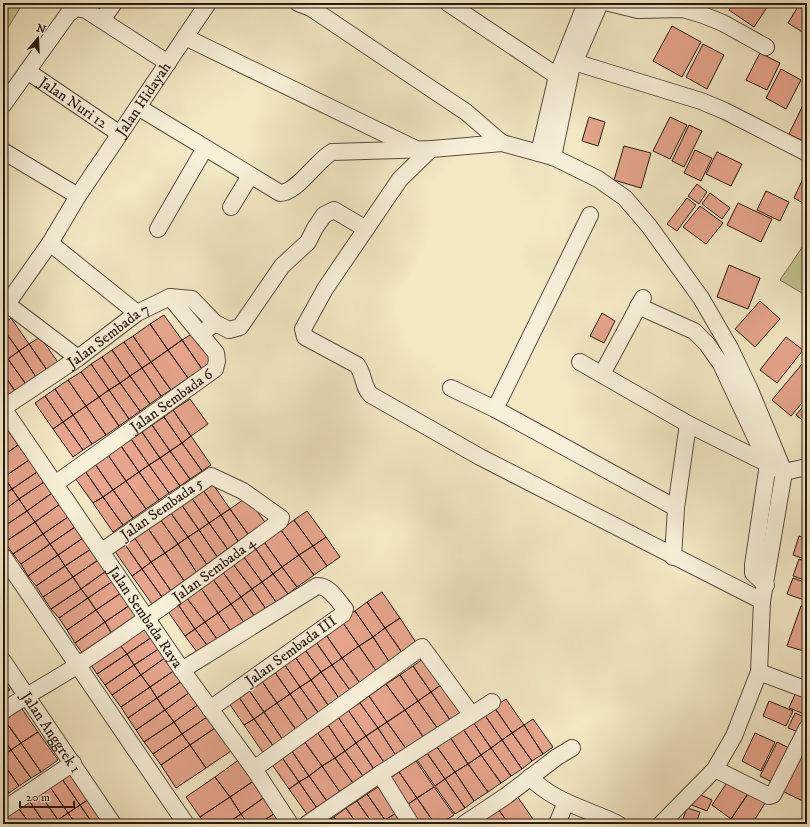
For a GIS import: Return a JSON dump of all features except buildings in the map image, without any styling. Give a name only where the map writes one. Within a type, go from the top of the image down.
[{"type":"street","points":[[102,20],[114,3]]},
{"type":"street","name":"Jalan Hidayah","points":[[5,305],[50,243],[78,196],[208,3]]},
{"type":"street","points":[[448,3],[557,76]]},
{"type":"street","points":[[546,155],[557,76],[586,3]]},
{"type":"street","points":[[546,155],[574,62],[600,3]]},
{"type":"street","points":[[609,3],[638,10],[683,9],[723,22],[766,47]]},
{"type":"street","points":[[308,5],[466,112],[502,143]]},
{"type":"street","points":[[3,105],[68,14],[76,8],[86,10],[168,63]]},
{"type":"street","points":[[185,37],[423,149]]},
{"type":"street","points":[[574,62],[701,101],[725,111],[807,153]]},
{"type":"street","name":"Jalan Nuri 12","points":[[27,71],[120,134]]},
{"type":"street","points":[[138,107],[280,193],[290,191],[324,156],[332,152],[423,149],[502,143],[546,155],[598,179],[625,198],[653,232],[701,298],[727,342],[750,390],[784,472],[766,585],[762,601],[759,672],[734,736],[715,769],[661,824]]},
{"type":"street","points":[[158,228],[206,148]]},
{"type":"street","points":[[423,149],[400,179],[325,289],[303,329],[305,338],[357,365],[362,371],[367,390],[371,395],[480,457],[673,557],[762,601]]},
{"type":"street","points":[[3,151],[78,196]]},
{"type":"street","points":[[231,208],[250,176]]},
{"type":"street","points":[[170,297],[192,299],[215,323],[229,330],[240,327],[282,266],[308,242],[315,228],[324,216],[334,210],[366,229]]},
{"type":"street","points":[[495,409],[590,215]]},
{"type":"street","points":[[50,243],[137,313]]},
{"type":"street","name":"Jalan Sembada 7","points":[[3,408],[78,358],[137,313],[170,297]]},
{"type":"street","name":"Jalan Sembada 6","points":[[55,484],[215,369],[217,361],[216,353],[202,334],[170,297]]},
{"type":"street","points":[[602,374],[640,302],[694,331],[707,344],[721,364],[768,464],[753,565],[754,573],[766,585]]},
{"type":"street","points":[[5,305],[78,358]]},
{"type":"street","points":[[202,334],[215,323]]},
{"type":"street","points":[[580,362],[688,424],[784,472],[796,468],[807,467]]},
{"type":"street","points":[[451,388],[495,409],[676,508]]},
{"type":"street","name":"Jalan Sembada Raya","points":[[3,408],[182,670],[254,769],[290,824]]},
{"type":"street","points":[[673,557],[676,508],[688,424]]},
{"type":"street","name":"Jalan Sembada 5","points":[[102,552],[211,476],[250,495],[281,516],[280,521]]},
{"type":"street","name":"Jalan Sembada 4","points":[[3,711],[26,695],[77,666],[280,521]]},
{"type":"street","points":[[3,556],[186,824]]},
{"type":"street","name":"Jalan Sembada III","points":[[182,670],[317,586],[321,586],[332,593],[345,609],[343,614],[210,709]]},
{"type":"street","points":[[254,769],[422,647],[471,714]]},
{"type":"street","name":"Jalan Anggrek 1","points":[[3,660],[113,824]]},
{"type":"street","points":[[759,672],[807,690]]},
{"type":"street","points":[[306,824],[471,714],[492,702]]},
{"type":"street","points":[[715,769],[769,796],[773,795],[803,747],[807,728]]},
{"type":"street","points":[[464,824],[506,796],[557,757],[572,748]]},
{"type":"street","points":[[3,810],[73,763]]},
{"type":"street","points":[[380,774],[412,824]]},
{"type":"street","points":[[530,777],[538,786],[566,802],[618,824]]},
{"type":"street","points":[[557,824],[566,802]]},
{"type":"green space","points":[[3,3],[23,3],[3,36]]},
{"type":"green space","points":[[807,240],[807,296],[780,280]]}]
